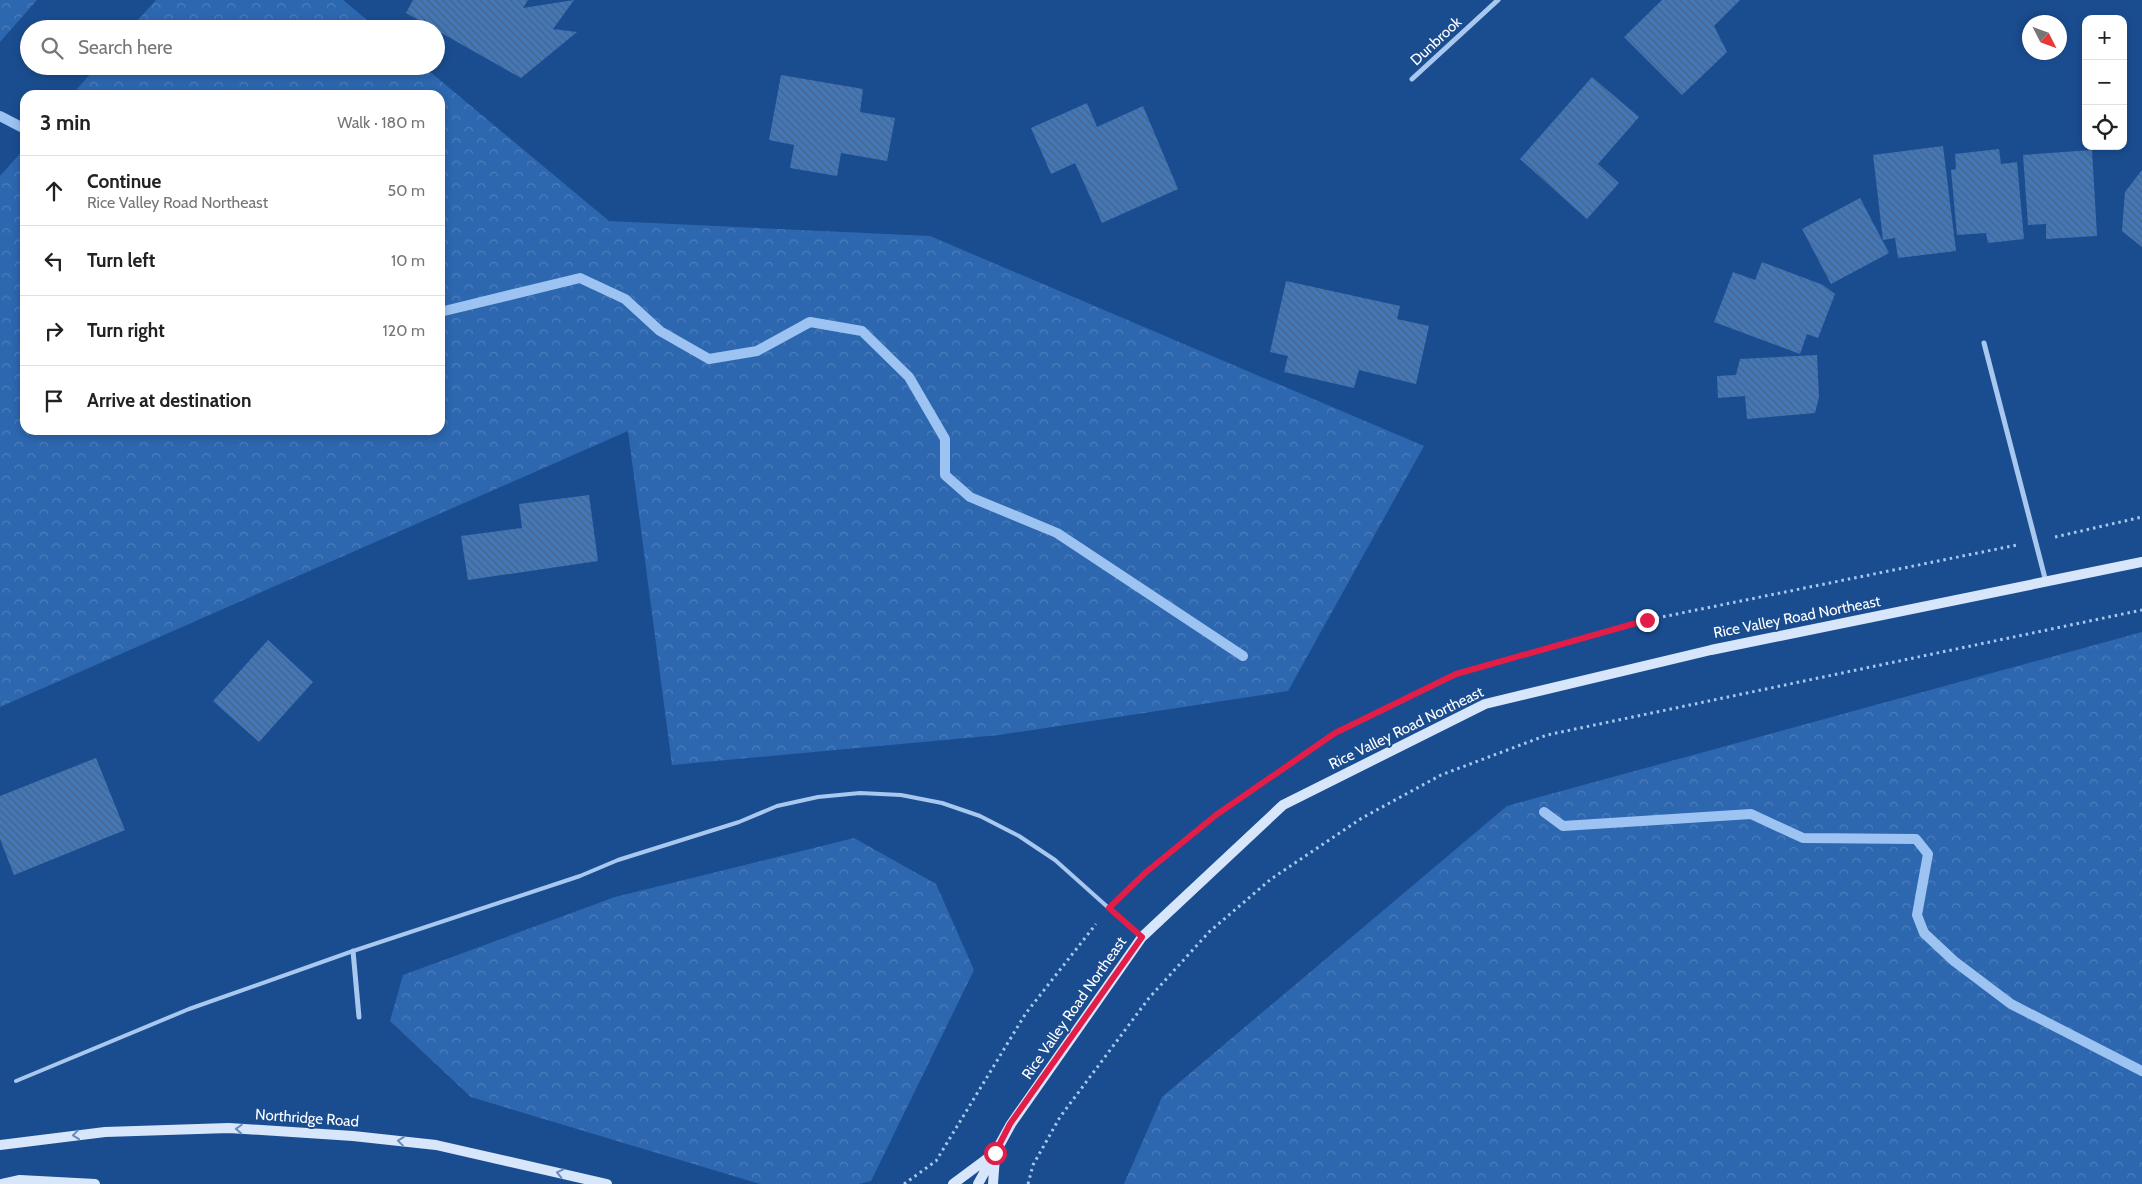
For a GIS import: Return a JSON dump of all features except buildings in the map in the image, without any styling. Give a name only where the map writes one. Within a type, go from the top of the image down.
[{"type":"street","name":"Dunbrook","points":[[1412,79],[1498,0]]},
{"type":"street","points":[[1984,343],[2046,583]]},
{"type":"street","name":"Rice Valley Road Northeast","points":[[978,1184],[1010,1124],[1142,937],[1282,805],[1485,704],[1711,650],[2142,562]]},
{"type":"street","points":[[353,951],[359,1018]]},
{"type":"street","name":"Northridge Road","points":[[0,1145],[114,1132],[229,1128],[344,1135],[436,1146],[607,1184]]},
{"type":"street","points":[[953,1184],[995,1153]]},
{"type":"street","points":[[993,1184],[995,1153]]},
{"type":"street","points":[[2,1184],[20,1180],[95,1184]]},
{"type":"lane","points":[[16,1081],[189,1009],[353,951],[580,876],[618,860],[739,822],[777,806],[818,797],[901,794],[942,803],[980,816],[1019,836],[1055,860],[1142,937]]},
{"type":"path","points":[[904,1184],[936,1162],[1026,1013],[1109,908],[1145,873],[1216,815],[1327,738],[1456,674],[1647,620],[2035,541],[2142,517]]},
{"type":"path","points":[[1028,1184],[1033,1165],[1060,1116],[1149,998],[1209,932],[1271,879],[1362,818],[1441,775],[1547,735],[2142,610]]},
{"type":"green space","points":[[0,0],[37,0],[0,42]]},
{"type":"green space","points":[[156,0],[343,0],[367,20],[138,20]]},
{"type":"green space","points":[[89,75],[434,75],[609,221],[930,236],[1424,446],[1288,691],[999,735],[672,765],[628,431],[0,707],[0,176],[20,154],[20,435],[445,435],[445,90],[76,90]]},
{"type":"green space","points":[[2142,632],[2142,1184],[1124,1184],[1162,1097],[1507,806]]},
{"type":"green space","points":[[854,838],[936,884],[974,970],[871,1181],[859,1184],[760,1184],[471,1097],[390,1021],[403,975],[615,897]]},
{"type":"waterway","points":[[0,116],[20,126]]},
{"type":"waterway","points":[[445,311],[580,278],[625,299],[660,331],[709,359],[757,351],[810,322],[862,331],[909,377],[945,439],[945,475],[970,497],[1057,533],[1243,656]]},
{"type":"waterway","points":[[1544,812],[1563,826],[1751,814],[1803,838],[1916,839],[1928,854],[1917,915],[1924,933],[1954,961],[2011,1004],[2142,1071]]},
{"type":"route","points":[[995,1153],[1010,1124],[1142,937],[1109,908],[1145,873],[1216,815],[1335,733],[1456,674],[1647,620]]}]
